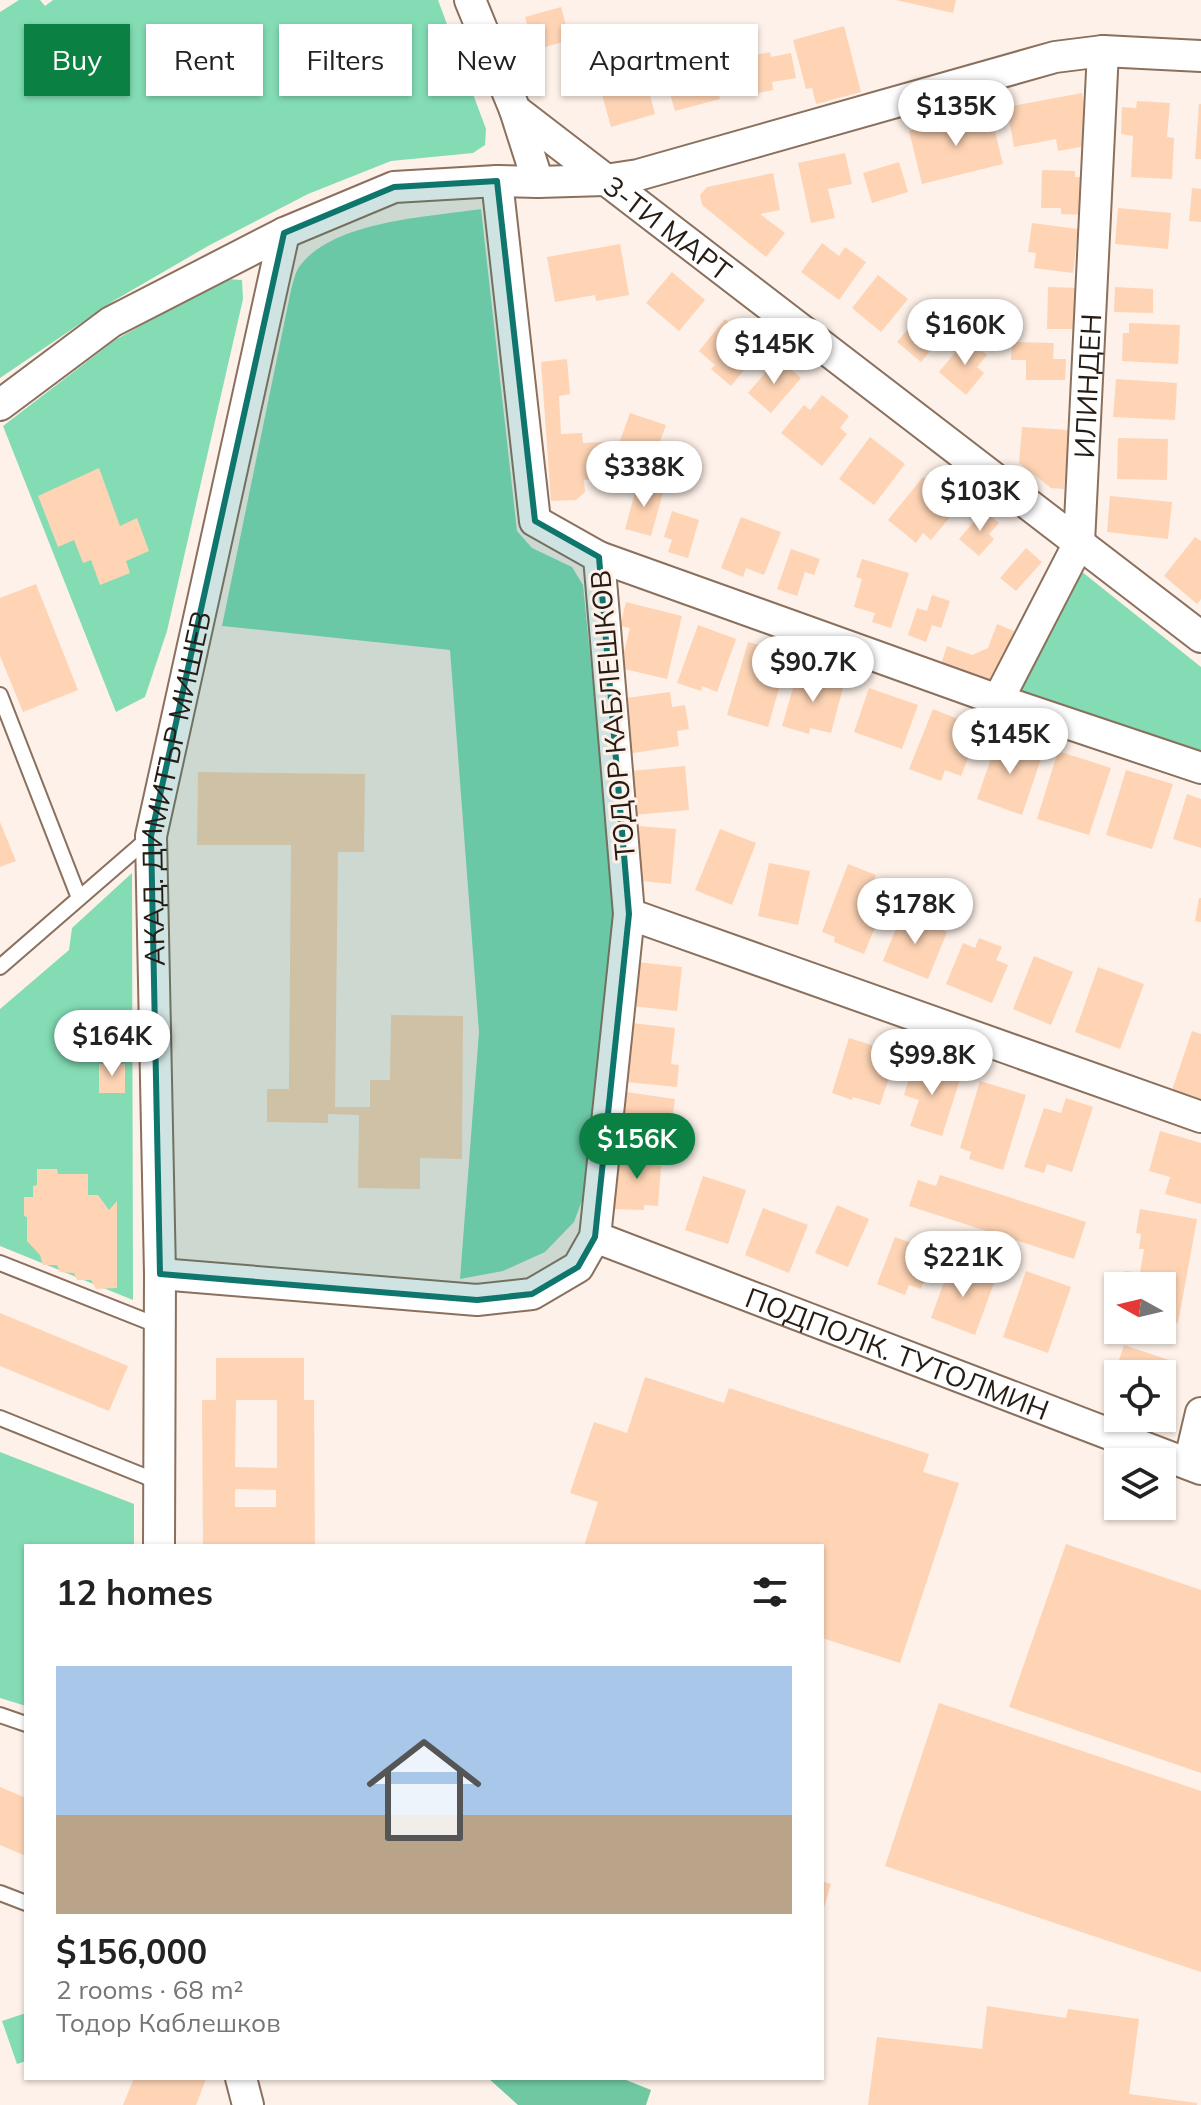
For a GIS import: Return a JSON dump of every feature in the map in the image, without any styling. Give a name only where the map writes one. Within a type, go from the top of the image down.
[{"type":"street","name":"3-ТИ МАРТ","points":[[470,0],[515,110],[538,182]]},
{"type":"street","points":[[0,405],[111,322],[284,233],[394,187],[497,181],[605,180],[638,175],[1055,57],[1103,51],[1201,56]]},
{"type":"street","name":"ИЛИНДЕН","points":[[998,700],[1079,543],[1103,51]]},
{"type":"street","name":"3-ТИ МАРТ","points":[[515,110],[1201,637]]},
{"type":"street","name":"ТОДОР КАБЛЕШКОВ","points":[[497,181],[535,521],[599,557],[629,914],[595,1237]]},
{"type":"street","name":"АКАД. ДИМИТЪР МИШЕВ","points":[[159,1544],[160,1274],[151,836],[284,233]]},
{"type":"street","points":[[599,557],[998,700],[1201,768]]},
{"type":"street","points":[[629,914],[1201,1117]]},
{"type":"street","points":[[160,1274],[477,1300],[532,1294],[578,1267],[595,1237]]},
{"type":"street","name":"ПОДПОЛК. ТУТОЛМИН","points":[[595,1237],[1195,1466]]},
{"type":"street","points":[[1195,1466],[1201,1413]]},
{"type":"street","points":[[242,2080],[248,2105]]},
{"type":"lane","points":[[0,695],[79,898]]},
{"type":"lane","points":[[0,967],[151,836]]},
{"type":"lane","points":[[0,1263],[159,1326]]},
{"type":"lane","points":[[0,1418],[159,1483]]},
{"type":"lane","points":[[0,1715],[24,1723]]},
{"type":"lane","points":[[0,1893],[24,1902]]},
{"type":"highlighted area","points":[[497,181],[535,521],[599,557],[629,914],[595,1237],[578,1267],[532,1294],[477,1300],[160,1274],[151,836],[284,233],[394,187]]},
{"type":"green space","points":[[19,0],[40,0],[45,6],[53,0],[438,0],[447,24],[428,24],[428,96],[474,96],[486,129],[485,145],[473,153],[391,161],[308,194],[208,246],[115,300],[0,378],[0,12]]},
{"type":"green space","points":[[481,209],[517,531],[532,548],[572,567],[583,585],[616,914],[589,1182],[574,1222],[545,1252],[503,1271],[460,1279],[479,1032],[450,650],[222,626],[291,290],[299,267],[314,252],[357,231],[409,219]]},
{"type":"green space","points":[[225,279],[242,280],[243,299],[167,631],[145,697],[116,712],[3,426],[115,340]]},
{"type":"green space","points":[[1081,571],[1201,667],[1201,757],[1018,693]]},
{"type":"green space","points":[[132,873],[133,1300],[0,1246],[0,1009],[69,950],[72,928]]},
{"type":"green space","points":[[0,1452],[134,1504],[134,1544],[24,1544],[24,1705],[0,1698]]},
{"type":"green space","points":[[24,2014],[24,2062],[17,2064],[2,2021]]},
{"type":"green space","points":[[490,2080],[626,2080],[651,2090],[646,2105],[518,2105]]},
{"type":"building","points":[[896,0],[956,0],[953,13]]},
{"type":"building","points":[[561,7],[566,24],[561,24],[561,42],[545,47],[545,24],[527,24],[525,17]]},
{"type":"building","points":[[844,26],[861,92],[816,104],[812,88],[806,89],[793,40]]},
{"type":"building","points":[[770,52],[771,57],[791,53],[796,78],[772,82],[773,90],[758,93],[758,54]]},
{"type":"building","points":[[1082,93],[1091,145],[1058,151],[1056,139],[1014,147],[1007,107]]},
{"type":"building","points":[[602,96],[650,96],[655,114],[611,127]]},
{"type":"building","points":[[671,96],[719,96],[720,99],[675,111]]},
{"type":"building","points":[[1137,101],[1170,103],[1167,137],[1174,138],[1172,179],[1131,177],[1133,136],[1121,134],[1122,107],[1136,108]]},
{"type":"building","points":[[1199,104],[1201,159],[1195,159]]},
{"type":"building","points":[[990,111],[1003,164],[922,184],[909,131]]},
{"type":"building","points":[[845,153],[852,184],[828,189],[835,218],[811,223],[798,163]]},
{"type":"building","points":[[899,162],[908,192],[872,203],[863,173]]},
{"type":"building","points":[[1042,170],[1075,171],[1075,177],[1086,177],[1085,215],[1061,214],[1061,208],[1041,208]]},
{"type":"building","points":[[773,173],[780,210],[760,214],[785,233],[766,257],[702,205],[700,195],[707,187]]},
{"type":"building","points":[[1192,188],[1201,189],[1201,222],[1189,221]]},
{"type":"building","points":[[1118,208],[1171,213],[1168,249],[1115,244]]},
{"type":"building","points":[[1032,223],[1078,229],[1073,273],[1034,268],[1036,253],[1028,252]]},
{"type":"building","points":[[822,243],[839,256],[845,247],[866,262],[839,300],[801,272]]},
{"type":"building","points":[[620,244],[629,295],[596,301],[595,295],[555,302],[547,257]]},
{"type":"building","points":[[672,272],[705,300],[679,331],[646,303]]},
{"type":"building","points":[[878,275],[908,299],[881,332],[852,308]]},
{"type":"building","points":[[1048,287],[1079,288],[1078,329],[1047,329]]},
{"type":"building","points":[[1115,287],[1153,289],[1153,313],[1114,312]]},
{"type":"building","points":[[931,302],[954,323],[921,362],[897,342]]},
{"type":"building","points":[[725,319],[761,349],[731,386],[711,369],[715,365],[699,351]]},
{"type":"building","points":[[1129,323],[1180,325],[1178,364],[1122,361],[1123,333],[1129,333]]},
{"type":"building","points":[[967,338],[987,355],[977,367],[984,373],[966,395],[939,372]]},
{"type":"building","points":[[1012,342],[1054,343],[1053,359],[1066,359],[1065,380],[1026,380],[1026,360],[1011,360]]},
{"type":"building","points":[[778,358],[801,378],[771,413],[748,393]]},
{"type":"building","points":[[567,359],[570,394],[559,396],[561,434],[582,433],[583,443],[606,442],[608,478],[584,480],[585,492],[576,500],[551,501],[541,362]]},
{"type":"building","points":[[1116,379],[1177,383],[1175,420],[1113,417]]},
{"type":"building","points":[[822,395],[849,416],[840,428],[847,434],[822,466],[781,433],[804,405],[810,410]]},
{"type":"building","points":[[630,413],[666,425],[649,472],[613,460]]},
{"type":"building","points":[[1022,427],[1069,430],[1064,489],[1051,488],[1019,463]]},
{"type":"building","points":[[870,437],[905,464],[874,505],[839,479]]},
{"type":"building","points":[[1118,438],[1168,439],[1167,480],[1117,479]]},
{"type":"building","points":[[99,468],[120,526],[137,518],[149,551],[126,561],[130,573],[100,585],[91,560],[83,563],[74,540],[58,547],[38,496]]},
{"type":"building","points":[[923,477],[959,506],[931,540],[923,533],[916,543],[888,520]]},
{"type":"building","points":[[638,482],[664,489],[651,536],[625,529]]},
{"type":"building","points":[[1110,496],[1172,502],[1168,539],[1107,532]]},
{"type":"building","points":[[984,510],[999,523],[989,534],[994,539],[979,556],[959,539]]},
{"type":"building","points":[[672,511],[699,520],[688,558],[668,552],[672,540],[664,537]]},
{"type":"building","points":[[741,517],[781,532],[764,575],[746,568],[743,577],[721,568]]},
{"type":"building","points":[[1195,537],[1201,541],[1201,599],[1197,604],[1164,576]]},
{"type":"building","points":[[1026,548],[1042,562],[1016,591],[1000,578]]},
{"type":"building","points":[[791,549],[820,559],[814,575],[805,572],[797,596],[777,589]]},
{"type":"building","points":[[862,559],[909,573],[891,628],[872,622],[875,613],[854,607],[862,579],[856,577]]},
{"type":"building","points":[[36,584],[78,690],[23,712],[0,656],[0,598]]},
{"type":"building","points":[[932,595],[950,601],[941,628],[932,625],[926,642],[908,635],[917,608],[927,611]]},
{"type":"building","points":[[626,602],[682,616],[667,679],[620,668],[630,628],[620,626]]},
{"type":"building","points":[[997,624],[1014,631],[996,678],[985,682],[940,667],[947,646],[972,655],[988,648]]},
{"type":"building","points":[[698,625],[736,639],[717,692],[702,686],[701,691],[677,683]]},
{"type":"building","points":[[748,642],[789,653],[768,727],[727,715]]},
{"type":"building","points":[[798,671],[844,684],[831,733],[810,728],[809,734],[782,726]]},
{"type":"building","points":[[869,688],[918,705],[902,749],[854,732]]},
{"type":"building","points":[[670,692],[672,707],[685,705],[689,729],[677,731],[679,746],[627,754],[619,699]]},
{"type":"building","points":[[933,709],[980,728],[961,776],[945,770],[941,781],[909,769]]},
{"type":"building","points":[[998,738],[1043,753],[1022,815],[977,799]]},
{"type":"building","points":[[1058,751],[1111,768],[1089,835],[1037,819]]},
{"type":"building","points":[[685,766],[689,810],[634,815],[630,771]]},
{"type":"building","points":[[1126,770],[1173,784],[1152,849],[1106,835]]},
{"type":"building","points":[[198,772],[365,774],[364,852],[338,852],[335,1107],[370,1107],[370,1080],[390,1080],[391,1015],[463,1016],[462,1159],[420,1158],[420,1189],[358,1188],[359,1115],[328,1114],[328,1123],[267,1122],[267,1089],[289,1089],[291,845],[197,845]]},
{"type":"building","points":[[1187,794],[1201,799],[1201,848],[1173,839]]},
{"type":"building","points":[[0,822],[16,861],[0,867]]},
{"type":"building","points":[[638,826],[676,829],[671,884],[633,880]]},
{"type":"building","points":[[720,829],[756,843],[732,905],[695,890]]},
{"type":"building","points":[[769,863],[810,871],[798,925],[758,916]]},
{"type":"building","points":[[848,864],[876,875],[869,891],[887,898],[864,954],[834,942],[835,937],[822,932]]},
{"type":"building","points":[[1201,898],[1201,922],[1195,921]]},
{"type":"building","points":[[902,913],[947,932],[928,979],[883,961]]},
{"type":"building","points":[[979,938],[1002,947],[996,960],[1008,965],[992,1003],[946,984],[963,943],[975,948]]},
{"type":"building","points":[[1034,956],[1073,972],[1051,1025],[1013,1009]]},
{"type":"building","points":[[637,962],[682,967],[677,1011],[632,1006]]},
{"type":"building","points":[[1098,967],[1144,984],[1120,1049],[1075,1032]]},
{"type":"building","points":[[632,1023],[675,1028],[671,1064],[679,1065],[677,1087],[626,1082]]},
{"type":"building","points":[[1192,1031],[1201,1034],[1201,1099],[1172,1090]]},
{"type":"building","points":[[849,1038],[897,1053],[880,1105],[832,1093]]},
{"type":"building","points":[[914,1062],[961,1076],[942,1136],[910,1126],[919,1100],[904,1095]]},
{"type":"building","points":[[99,1064],[125,1064],[125,1093],[99,1093]]},
{"type":"building","points":[[980,1081],[1026,1095],[1003,1170],[969,1159],[971,1152],[960,1148]]},
{"type":"building","points":[[626,1092],[675,1099],[670,1137],[620,1130]]},
{"type":"building","points":[[1066,1098],[1093,1107],[1072,1172],[1047,1164],[1044,1173],[1024,1167],[1044,1108],[1061,1113]]},
{"type":"building","points":[[1160,1131],[1201,1143],[1201,1204],[1165,1194],[1170,1177],[1149,1171]]},
{"type":"building","points":[[618,1151],[653,1154],[652,1165],[661,1166],[658,1206],[644,1205],[644,1210],[614,1209]]},
{"type":"building","points":[[37,1169],[57,1169],[58,1174],[88,1174],[88,1195],[98,1195],[109,1210],[117,1201],[117,1288],[96,1289],[91,1280],[77,1280],[74,1273],[60,1272],[57,1265],[43,1265],[40,1255],[27,1241],[27,1217],[24,1216],[24,1197],[33,1197]]},
{"type":"building","points":[[940,1175],[1086,1222],[1074,1259],[909,1206],[918,1180],[936,1186]]},
{"type":"building","points":[[703,1176],[746,1190],[728,1244],[685,1230]]},
{"type":"building","points":[[837,1205],[869,1219],[848,1267],[815,1253]]},
{"type":"building","points":[[763,1208],[808,1225],[789,1273],[745,1255]]},
{"type":"building","points":[[1140,1209],[1197,1219],[1178,1323],[1176,1272],[1140,1272],[1144,1249],[1139,1249],[1141,1234],[1136,1233]]},
{"type":"building","points":[[895,1237],[935,1252],[921,1289],[909,1285],[905,1295],[877,1284]]},
{"type":"building","points":[[951,1263],[995,1280],[975,1335],[931,1318]]},
{"type":"building","points":[[1026,1271],[1071,1287],[1048,1353],[1003,1337]]},
{"type":"building","points":[[0,1313],[128,1366],[109,1411],[0,1366]]},
{"type":"building","points":[[1124,1345],[1169,1360],[1119,1360]]},
{"type":"building","points":[[216,1358],[304,1358],[304,1400],[314,1400],[315,1544],[203,1544],[202,1400],[216,1400]],"holes":[[[236,1400],[277,1400],[277,1468],[235,1467]],[[235,1489],[276,1490],[276,1507],[235,1507]]]},
{"type":"building","points":[[645,1377],[724,1403],[729,1388],[929,1454],[923,1472],[959,1483],[900,1663],[824,1639],[824,1544],[585,1544],[598,1502],[570,1493],[594,1422],[627,1433]]},
{"type":"building","points":[[1066,1544],[1201,1590],[1201,1773],[1009,1707]]},
{"type":"building","points":[[939,1703],[1201,1791],[1201,1972],[885,1866]]},
{"type":"building","points":[[0,1787],[24,1797],[24,1855],[0,1845]]},
{"type":"building","points":[[824,1882],[831,1884],[824,1908]]},
{"type":"building","points":[[987,2006],[1066,2018],[1068,2009],[1139,2019],[1129,2094],[1197,2105],[868,2105],[877,2037],[982,2049]]},
{"type":"building","points":[[133,2080],[206,2080],[196,2105],[123,2105]]}]
